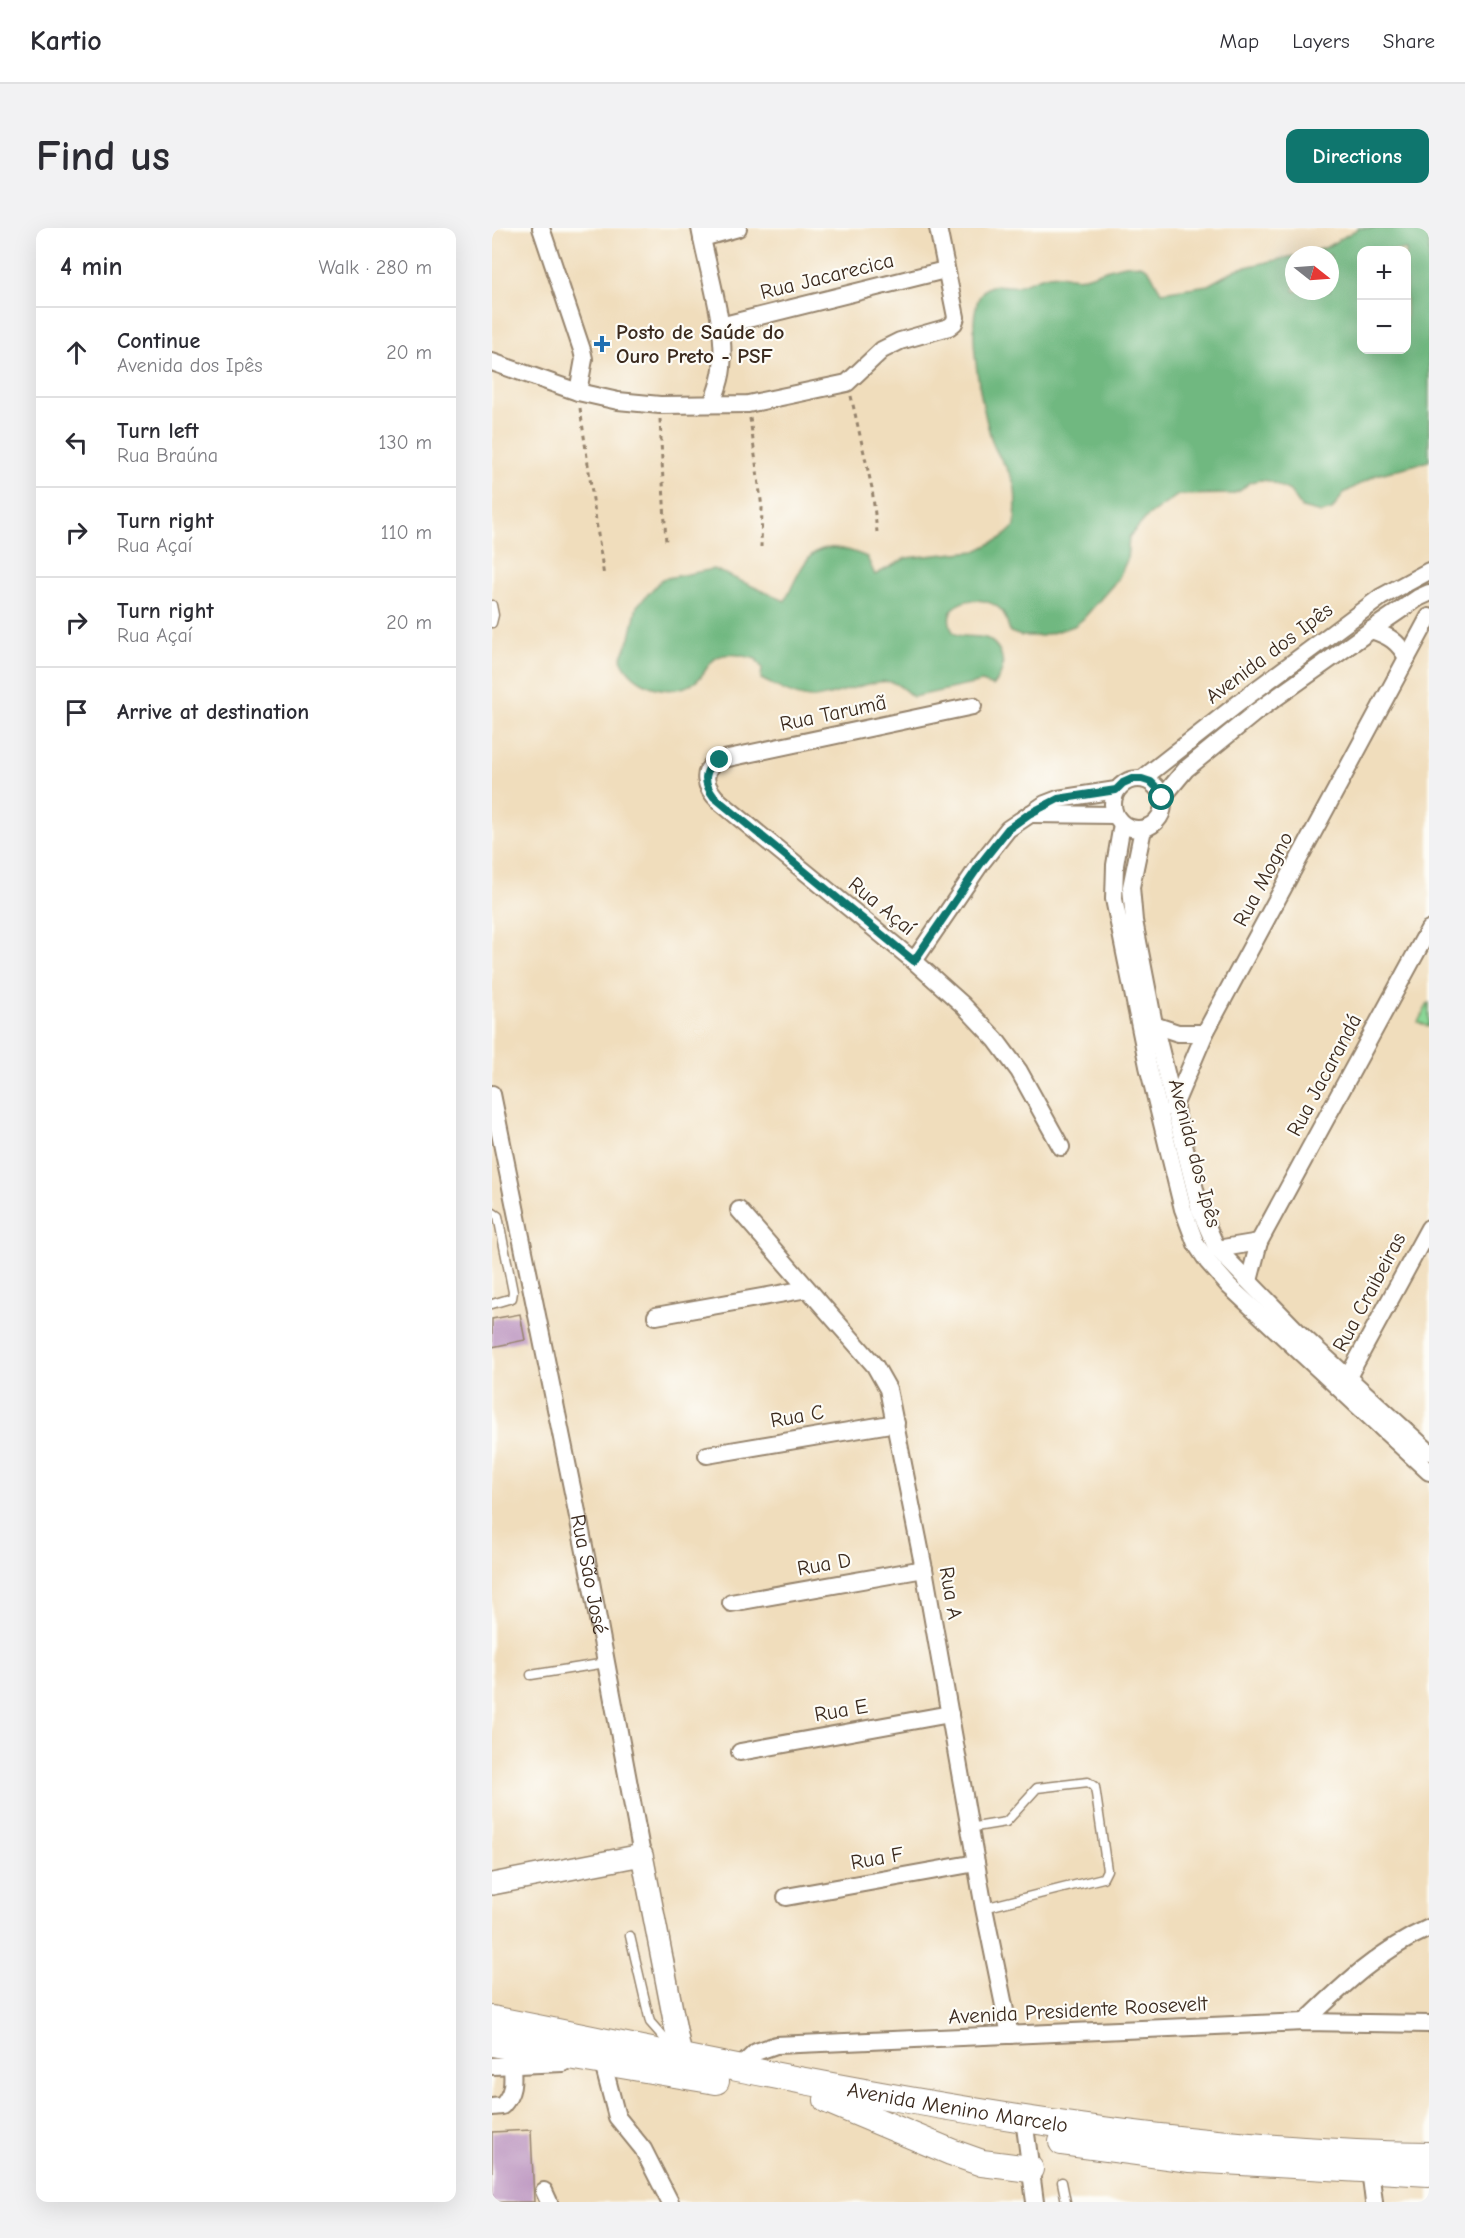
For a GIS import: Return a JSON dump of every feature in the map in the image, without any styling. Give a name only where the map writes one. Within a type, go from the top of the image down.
[{"type":"main road","name":"Avenida Menino Marcelo","points":[[492,2019],[1026,2128],[1190,2159],[1429,2173]]},
{"type":"main road","name":"Avenida Menino Marcelo","points":[[492,2043],[827,2100],[1026,2128],[1363,2154],[1429,2154]]},
{"type":"main road","points":[[827,2100],[982,2163],[1030,2169]]},
{"type":"street","points":[[541,228],[582,350],[584,359],[578,392]]},
{"type":"street","points":[[712,404],[722,366],[720,326],[701,233],[738,228]]},
{"type":"street","points":[[492,362],[578,392],[618,402],[660,405],[748,404],[848,383],[882,350],[900,341],[949,327],[954,323],[956,317],[938,228]]},
{"type":"street","name":"Rua Jacarecica","points":[[720,326],[945,270]]},
{"type":"street","name":"Avenida dos Ipês","points":[[1429,571],[1382,597],[1142,779],[1132,779],[1123,783],[1116,790],[1113,804],[1119,819],[1114,898],[1147,1022],[1174,1107],[1200,1210],[1217,1249],[1301,1335],[1429,1452]]},
{"type":"street","name":"Avenida dos Ipês","points":[[1429,593],[1371,630],[1256,712],[1186,769],[1162,798],[1159,818],[1152,825],[1143,829],[1131,887],[1162,1123],[1184,1209],[1196,1244],[1229,1286],[1429,1472]]},
{"type":"street","name":"Rua Mogno","points":[[1162,1123],[1174,1107],[1205,1033],[1429,617]]},
{"type":"street","points":[[1371,630],[1390,636],[1401,646],[1407,658]]},
{"type":"street","name":"Rua Tarumã","points":[[707,771],[720,760],[973,706]]},
{"type":"street","name":"Rua Açaí","points":[[707,771],[705,779],[709,790],[720,802],[914,961],[963,1005],[996,1040],[1019,1071],[1061,1147]]},
{"type":"street","points":[[1142,779],[1151,782],[1158,789],[1162,798]]},
{"type":"street","points":[[914,961],[1008,829],[1029,814],[1058,799],[1116,790]]},
{"type":"street","points":[[1029,814],[1119,819],[1132,828],[1143,829]]},
{"type":"street","name":"Rua Jacarandá","points":[[1249,1281],[1259,1242],[1429,929]]},
{"type":"street","points":[[1147,1022],[1178,1033],[1205,1033]]},
{"type":"street","name":"Rua São José","points":[[492,1094],[606,1663],[681,2056]]},
{"type":"street","name":"Rua A","points":[[739,1210],[875,1366],[888,1389],[924,1569],[984,1908],[1010,2035]]},
{"type":"street","name":"Rua Craibeiras","points":[[1348,1377],[1429,1228]]},
{"type":"street","points":[[1217,1249],[1259,1242]]},
{"type":"street","points":[[656,1316],[807,1289]]},
{"type":"street","name":"Rua C","points":[[707,1455],[896,1422]]},
{"type":"street","name":"Rua D","points":[[731,1603],[924,1569]]},
{"type":"street","name":"Rua E","points":[[740,1752],[950,1714]]},
{"type":"street","points":[[492,1884],[642,1855]]},
{"type":"street","name":"Rua F","points":[[786,1897],[976,1863]]},
{"type":"street","points":[[1305,2022],[1348,1980],[1429,1928]]},
{"type":"street","name":"Avenida Presidente Roosevelt","points":[[738,2069],[756,2052],[776,2045],[1305,2022],[1429,2024]]},
{"type":"street","points":[[492,2066],[567,2063],[592,2059],[617,2117],[643,2149],[670,2202]]},
{"type":"street","points":[[492,2108],[502,2106],[511,2093],[512,2065]]},
{"type":"street","points":[[1026,2128],[1035,2202]]},
{"type":"street","points":[[1370,2170],[1374,2202]]},
{"type":"lane","points":[[492,605],[494,615],[492,623]]},
{"type":"lane","points":[[492,1212],[498,1216],[513,1292],[512,1298],[508,1301],[492,1304]]},
{"type":"lane","points":[[531,1676],[606,1663]]},
{"type":"lane","points":[[969,1828],[1006,1822],[1037,1788],[1088,1782],[1095,1787],[1107,1870],[1103,1878],[984,1908]]},
{"type":"lane","points":[[630,1936],[650,2022],[681,2056]]},
{"type":"lane","points":[[1062,2182],[1066,2202]]},
{"type":"path","points":[[848,383],[872,488],[877,532]]},
{"type":"path","points":[[578,392],[604,577]]},
{"type":"path","points":[[748,404],[762,508],[761,547]]},
{"type":"path","points":[[660,405],[666,544]]},
{"type":"green space","points":[[1359,228],[1429,228],[1429,461],[1376,475],[1344,493],[1332,510],[1321,513],[1302,508],[1290,491],[1270,481],[1250,482],[1232,494],[1178,495],[1147,517],[1129,537],[1127,560],[1118,579],[1083,619],[1074,626],[1042,636],[1021,636],[1010,632],[1002,611],[990,603],[974,600],[960,604],[954,608],[949,619],[955,633],[988,639],[1001,655],[1003,661],[1001,674],[993,686],[982,682],[913,697],[897,684],[877,682],[813,698],[793,694],[761,679],[762,668],[756,659],[731,654],[716,658],[695,682],[674,689],[653,687],[643,683],[626,668],[621,659],[630,638],[637,606],[662,579],[714,569],[785,601],[806,561],[814,553],[823,549],[849,550],[867,557],[875,575],[906,558],[976,551],[1002,538],[1015,526],[1015,486],[992,441],[983,408],[976,360],[975,315],[979,298],[987,288],[994,285],[1017,286],[1055,274],[1076,278],[1118,266],[1139,265],[1148,269],[1162,292],[1208,285],[1237,269],[1285,258],[1285,300],[1339,300],[1339,246],[1328,246]]},
{"type":"green space","points":[[1429,1002],[1429,1027],[1418,1022]]},
{"type":"building","points":[[520,1314],[525,1340],[492,1347],[492,1319]]},
{"type":"building","points":[[531,2130],[534,2202],[492,2202],[492,2132]]},
{"type":"place","name":"Posto de Saúde do Ouro Preto - PSF","points":[[602,344]]},
{"type":"route","points":[[720,760],[707,771],[705,779],[714,797],[914,961],[981,863],[1008,829],[1029,814],[1058,799],[1116,790],[1123,783],[1132,779],[1151,782],[1158,789],[1162,798]]}]
